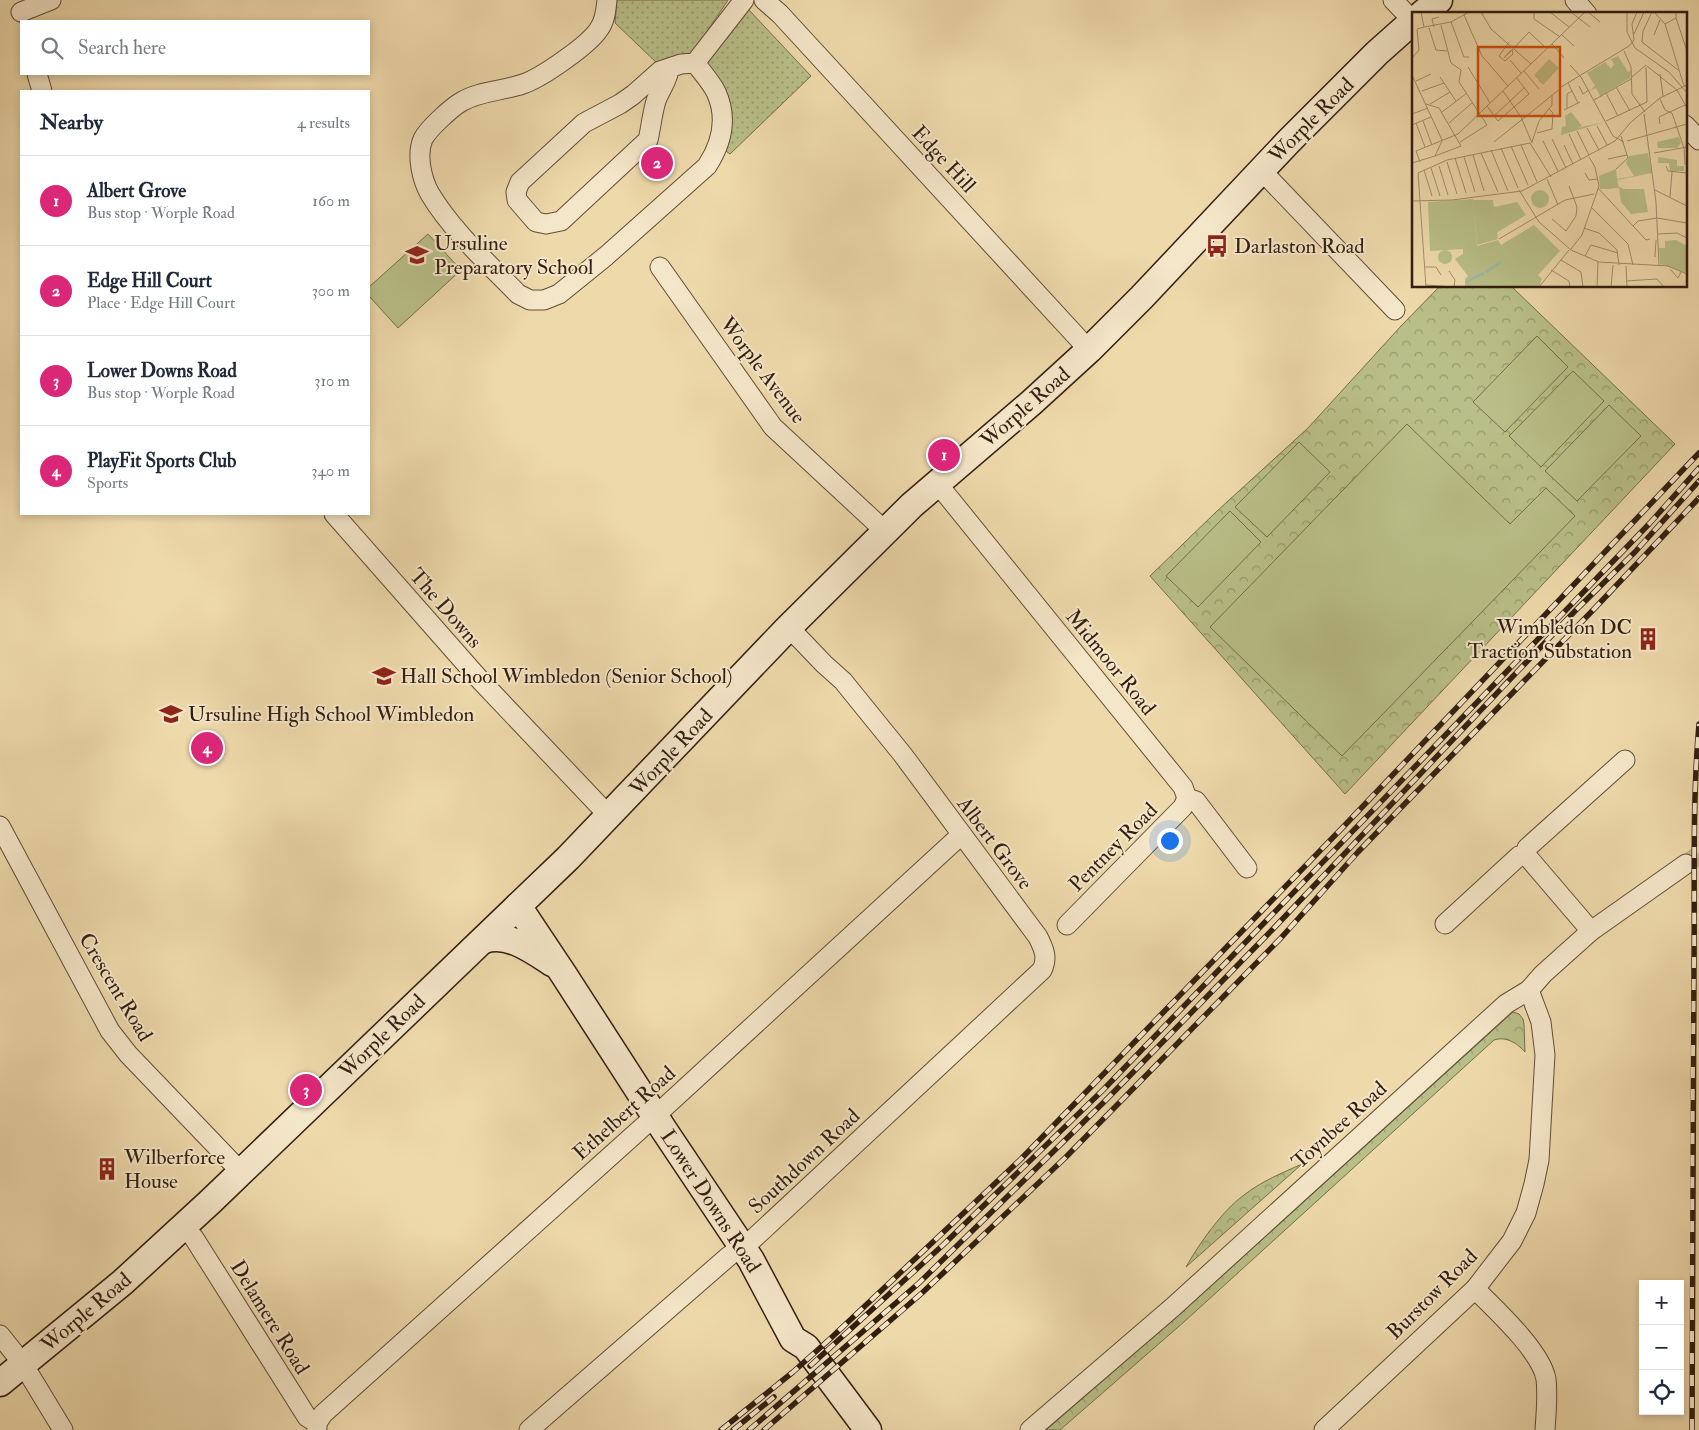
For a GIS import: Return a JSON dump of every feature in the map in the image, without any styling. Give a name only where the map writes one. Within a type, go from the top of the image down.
[{"type":"main road","points":[[1424,12],[1439,0]]},
{"type":"main road","name":"Worple Road","points":[[0,1383],[123,1282],[484,940],[610,817],[787,630],[912,505],[1038,397],[1089,350],[1142,297],[1261,170],[1355,75],[1412,22]]},
{"type":"main road","name":"Lower Downs Road","points":[[518,906],[756,1268],[793,1339],[806,1347],[868,1430]]},
{"type":"main road","name":"Lower Downs Road","points":[[484,940],[492,937],[502,937],[513,941],[559,967]]},
{"type":"street","points":[[20,11],[52,0]]},
{"type":"street","points":[[607,0],[605,16],[599,30],[578,49],[549,70],[525,84],[505,90],[479,94],[461,102],[439,120],[423,139],[420,157],[422,174],[429,193],[452,225],[518,294],[530,300],[544,300],[559,294],[606,256],[707,166],[715,154],[722,132],[722,113],[715,92],[695,63]]},
{"type":"street","points":[[669,69],[668,78],[655,103],[648,140],[561,221],[546,224],[536,222],[517,200],[516,192],[520,182],[584,123],[634,95],[660,71],[682,64],[695,63],[744,0]]},
{"type":"street","name":"Edge Hill","points":[[764,0],[780,14],[1089,350]]},
{"type":"street","points":[[1393,0],[1412,20]]},
{"type":"street","points":[[1575,0],[1585,12]]},
{"type":"street","points":[[37,75],[42,90]]},
{"type":"street","points":[[1686,126],[1699,140]]},
{"type":"street","points":[[1261,170],[1395,310]]},
{"type":"street","name":"Worple Avenue","points":[[660,267],[773,427],[886,532]]},
{"type":"street","name":"Midmoor Road","points":[[937,483],[1183,787],[1187,798],[1196,801],[1247,868]]},
{"type":"street","name":"The Downs","points":[[335,515],[481,681],[610,817]]},
{"type":"street","name":"Albert Grove","points":[[787,630],[793,632],[849,688],[903,756],[960,835],[1038,937],[1045,951]]},
{"type":"street","points":[[1592,931],[1526,856],[1527,848],[1625,760]]},
{"type":"street","name":"Pentney Road","points":[[1067,925],[1183,807],[1187,798]]},
{"type":"street","name":"Crescent Road","points":[[0,826],[110,1031],[128,1054],[241,1172]]},
{"type":"street","name":"Ethelbert Road","points":[[317,1427],[323,1414],[655,1116],[960,835]]},
{"type":"street","points":[[1445,924],[1519,856],[1526,856]]},
{"type":"street","name":"Toynbee Road","points":[[1030,1430],[1173,1307],[1506,1004],[1529,990],[1543,974],[1592,931],[1686,864]]},
{"type":"street","name":"Southdown Road","points":[[529,1430],[742,1247],[1042,970],[1045,964],[1045,951]]},
{"type":"street","name":"Burstow Road","points":[[1324,1430],[1475,1289],[1512,1241],[1526,1213],[1534,1184],[1541,1135],[1545,1055],[1541,1022],[1529,990]]},
{"type":"street","name":"Delamere Road","points":[[184,1226],[194,1238],[307,1417],[317,1427]]},
{"type":"street","points":[[1475,1289],[1532,1349],[1541,1363],[1546,1378],[1547,1394],[1545,1430]]},
{"type":"street","points":[[0,1334],[23,1364],[63,1430]]},
{"type":"green space","points":[[617,0],[728,0],[692,54],[658,64],[615,23]]},
{"type":"green space","points":[[748,9],[811,76],[730,154],[726,151],[730,132],[704,65]]},
{"type":"green space","points":[[428,234],[461,270],[398,328],[370,297],[370,286]]},
{"type":"green space","points":[[1438,288],[1513,288],[1675,444],[1345,794],[1150,576],[1216,512],[1308,428]]},
{"type":"green space","points":[[1537,336],[1568,367],[1505,432],[1473,402]]},
{"type":"green space","points":[[1573,371],[1604,401],[1541,467],[1509,436]]},
{"type":"green space","points":[[1609,405],[1641,436],[1577,501],[1545,471]]},
{"type":"green space","points":[[1407,424],[1510,524],[1546,488],[1575,516],[1342,756],[1210,627]]},
{"type":"green space","points":[[1299,442],[1330,472],[1267,537],[1235,507]]},
{"type":"green space","points":[[1230,511],[1261,542],[1198,607],[1166,576]]},
{"type":"green space","points":[[1513,1012],[1519,1014],[1523,1019],[1525,1052],[1511,1041],[1503,1039],[1494,1040],[1185,1321],[1060,1430],[1046,1430],[1179,1315]]},
{"type":"green space","points":[[1302,1164],[1186,1267],[1212,1228],[1236,1202],[1265,1181]]},
{"type":"tunnel","points":[[1686,864],[1699,855]]},
{"type":"railway","points":[[721,1430],[793,1372],[831,1338],[1021,1159],[1346,824],[1699,453]]},
{"type":"railway","points":[[810,1366],[943,1245],[1103,1090],[1650,523],[1699,468]]},
{"type":"railway","points":[[749,1430],[919,1283],[1105,1101],[1273,929],[1575,611],[1635,552],[1699,481]]},
{"type":"railway","points":[[764,1430],[922,1293],[1066,1157],[1280,939],[1358,852],[1699,498]]},
{"type":"railway","points":[[1692,1430],[1694,844],[1699,724]]},
{"type":"railway","points":[[733,1430],[774,1397]]},
{"type":"place","name":"Edge Hill Court","points":[[657,163]]},
{"type":"place","name":"Darlaston Road","points":[[1217,246]]},
{"type":"place","name":"Ursuline Preparatory School","points":[[417,255]]},
{"type":"place","name":"Albert Grove","points":[[944,455]]},
{"type":"place","name":"Wimbledon DC Traction Substation","points":[[1648,639]]},
{"type":"place","name":"Hall School Wimbledon (Senior School)","points":[[384,676]]},
{"type":"place","name":"Ursuline High School Wimbledon","points":[[171,714]]},
{"type":"place","name":"PlayFit Sports Club","points":[[207,748]]},
{"type":"place","name":"Lower Downs Road","points":[[306,1090]]},
{"type":"place","name":"Wilberforce House","points":[[107,1169]]}]
